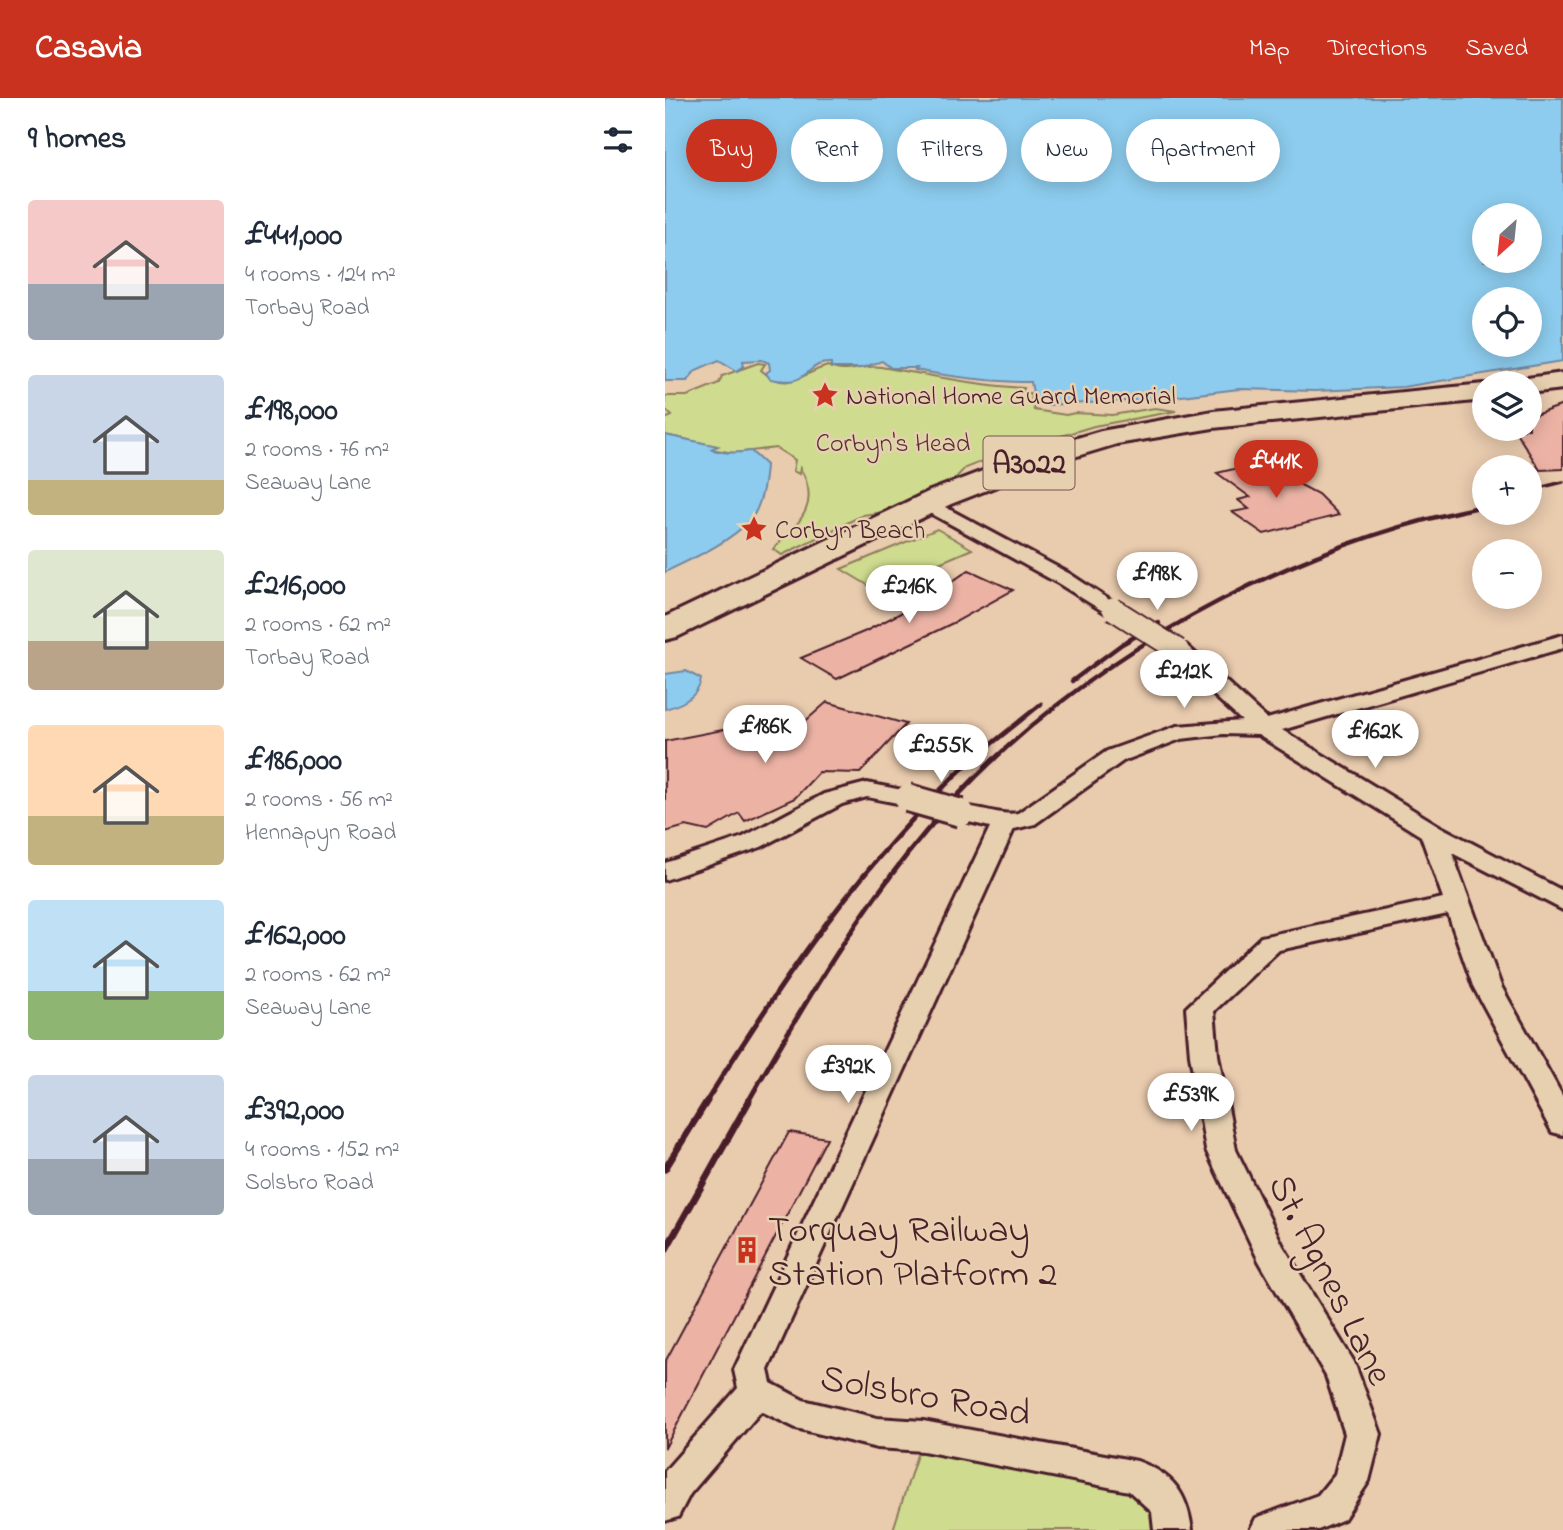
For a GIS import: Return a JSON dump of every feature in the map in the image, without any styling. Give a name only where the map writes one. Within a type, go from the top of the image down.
[{"type":"main road","points":[[1542,383],[1563,381]]},
{"type":"main road","name":"A3022","points":[[665,630],[930,505],[1039,459],[1095,442],[1163,426],[1239,415],[1387,404],[1472,393]]},
{"type":"street","points":[[930,505],[1063,578],[1178,650],[1263,728],[1432,832],[1563,902]]},
{"type":"street","points":[[665,872],[752,842],[833,799],[867,790],[1004,823],[1026,819],[1115,755],[1177,733],[1223,727],[1263,728],[1563,641]]},
{"type":"street","points":[[665,1505],[677,1483],[756,1392],[751,1370],[843,1177],[1004,823]]},
{"type":"street","points":[[1432,832],[1487,986],[1563,1124]]},
{"type":"street","name":"St. Agnes Lane","points":[[1269,1530],[1282,1528],[1331,1507],[1351,1481],[1363,1434],[1342,1372],[1270,1252],[1221,1150],[1204,1055],[1200,1008],[1270,943],[1456,904]]},
{"type":"street","name":"Solsbro Road","points":[[756,1392],[796,1413],[877,1433],[923,1436],[1137,1477],[1157,1491],[1170,1506],[1173,1530]]},
{"type":"green space","name":"Corbyn's Head","points":[[758,363],[765,364],[761,370],[779,381],[795,380],[828,366],[842,370],[881,367],[1024,388],[1023,393],[1030,393],[1034,410],[1066,415],[1112,415],[1155,408],[1176,411],[1094,426],[1001,454],[965,468],[930,505],[863,515],[782,555],[773,549],[799,522],[808,503],[809,493],[800,468],[799,474],[793,471],[795,460],[776,448],[734,453],[710,449],[716,446],[665,435],[665,419],[672,416],[665,409],[665,396],[687,396],[719,383],[722,376]]},
{"type":"green space","points":[[937,529],[972,549],[876,590],[841,569]]},
{"type":"green space","points":[[923,1436],[1137,1477],[1173,1530],[893,1530]]},
{"type":"water","points":[[665,98],[1563,98],[1563,361],[1501,371],[1472,371],[1472,376],[1403,387],[1315,391],[1239,389],[1148,400],[1046,405],[1034,398],[1031,382],[958,377],[915,370],[917,368],[891,368],[882,361],[861,368],[831,368],[831,363],[821,364],[800,378],[789,381],[770,379],[766,373],[770,370],[769,363],[762,360],[743,361],[744,366],[737,371],[719,360],[696,370],[687,381],[665,381]]},
{"type":"water","points":[[665,435],[718,446],[711,449],[720,452],[751,451],[766,465],[759,502],[749,521],[720,544],[665,572]]},
{"type":"water","points":[[686,671],[701,679],[697,691],[682,702],[665,709],[665,674]]},
{"type":"building","points":[[1563,405],[1563,469],[1542,470],[1542,455],[1530,455],[1522,441],[1542,441],[1542,412]]},
{"type":"building","points":[[1259,463],[1318,494],[1339,515],[1264,534],[1232,512],[1249,509],[1238,500],[1250,497],[1217,473]]},
{"type":"building","points":[[969,570],[1013,590],[957,621],[837,679],[801,658],[866,631],[922,602]]},
{"type":"building","points":[[827,702],[906,724],[860,773],[819,772],[795,798],[745,821],[739,813],[708,831],[686,826],[665,832],[665,741],[759,723],[785,739]]},
{"type":"building","name":"Torquay Railway Station Platform 2","points":[[789,1132],[827,1138],[665,1448],[665,1362]]},
{"type":"railway","points":[[1542,487],[1563,482]]},
{"type":"railway","points":[[992,761],[1100,673],[1221,600],[1350,543],[1417,522],[1472,509]]},
{"type":"railway","points":[[1072,681],[1122,644],[1159,623]]},
{"type":"railway","points":[[970,761],[1041,704]]},
{"type":"railway","points":[[706,1102],[765,1009],[827,922],[895,839],[972,759]]},
{"type":"railway","points":[[748,1102],[858,921],[922,836],[992,761]]},
{"type":"railway","points":[[665,1169],[707,1101]]},
{"type":"railway","points":[[665,1251],[749,1101]]},
{"type":"place","name":"National Home Guard Memorial","points":[[825,395]]},
{"type":"place","name":"Corbyn Beach","points":[[754,529]]},
{"type":"place","name":"Torquay Railway Station Platform 2","points":[[747,1250]]}]
